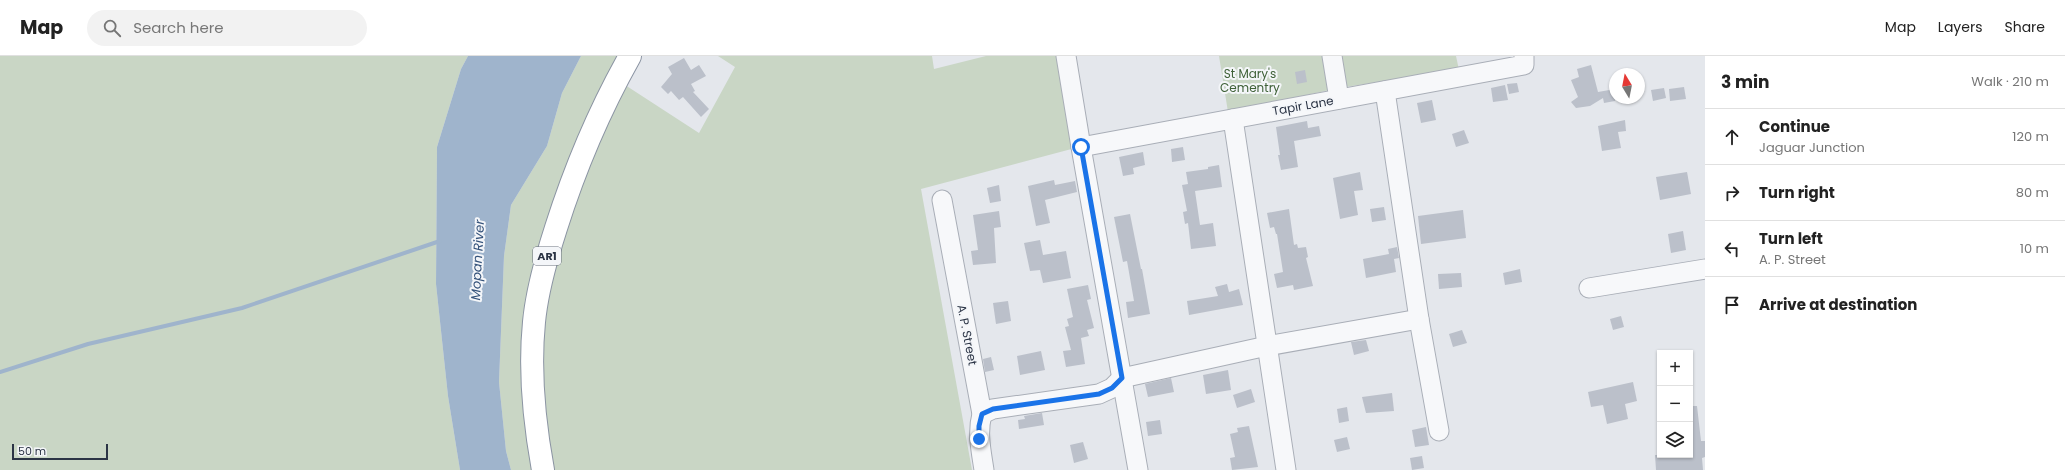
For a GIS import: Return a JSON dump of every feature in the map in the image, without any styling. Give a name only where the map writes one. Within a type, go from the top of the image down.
[{"type":"highway","name":"AR1","points":[[543,470],[534,412],[532,374],[534,321],[537,298],[547,257],[571,181],[604,104],[630,56]]},
{"type":"street","points":[[1066,56],[1138,470]]},
{"type":"street","points":[[1332,56],[1339,99]]},
{"type":"street","name":"Tapir Lane","points":[[1081,147],[1385,91],[1524,60]]},
{"type":"street","points":[[1385,91],[1439,431]]},
{"type":"street","points":[[1233,119],[1286,470]]},
{"type":"street","name":"A. P. Street","points":[[942,200],[982,414],[979,426],[979,439],[984,470]]},
{"type":"street","points":[[1589,288],[1705,269]]},
{"type":"street","points":[[982,414],[993,409],[1099,394],[1112,388],[1122,378],[1267,346],[1420,319]]},
{"type":"green space","points":[[0,56],[468,56],[461,69],[437,147],[436,284],[448,396],[460,470],[0,470]]},
{"type":"green space","points":[[581,56],[639,56],[622,83],[699,133],[735,67],[718,56],[932,56],[934,69],[986,56],[1062,56],[1079,147],[921,189],[972,470],[511,470],[506,451],[499,382],[504,256],[511,205],[547,146],[562,93]]},
{"type":"green space","name":"St Mary's Cementry","points":[[1219,56],[1328,56],[1334,89],[1228,112]]},
{"type":"green space","points":[[1333,56],[1456,56],[1459,70],[1338,88]]},
{"type":"water","name":"Mopan River","points":[[468,56],[581,56],[562,93],[547,146],[511,205],[504,256],[499,382],[506,451],[511,470],[460,470],[448,396],[436,284],[437,147],[461,69]]},
{"type":"building","points":[[684,58],[691,70],[699,65],[706,76],[691,84],[695,91],[693,92],[709,109],[701,117],[683,97],[679,100],[671,91],[668,94],[661,87],[672,74],[668,67]]},
{"type":"building","points":[[1591,65],[1598,92],[1609,90],[1609,102],[1604,103],[1603,98],[1590,106],[1576,108],[1571,102],[1578,97],[1571,80],[1579,77],[1577,69]]},
{"type":"building","points":[[1305,70],[1307,82],[1297,84],[1295,72]]},
{"type":"building","points":[[1517,83],[1519,92],[1509,94],[1507,84]]},
{"type":"building","points":[[1505,85],[1508,100],[1493,102],[1491,88]]},
{"type":"building","points":[[1684,87],[1686,99],[1670,101],[1669,89]]},
{"type":"building","points":[[1664,88],[1666,98],[1653,101],[1651,90]]},
{"type":"building","points":[[1432,100],[1436,120],[1421,123],[1417,103]]},
{"type":"building","points":[[1625,120],[1626,131],[1618,132],[1621,148],[1602,151],[1598,126]]},
{"type":"building","points":[[1307,121],[1308,128],[1319,126],[1321,136],[1294,141],[1298,167],[1281,170],[1278,155],[1280,155],[1276,127]]},
{"type":"building","points":[[1464,130],[1469,143],[1456,147],[1452,134]]},
{"type":"building","points":[[1183,147],[1185,160],[1172,162],[1171,149]]},
{"type":"building","points":[[1143,152],[1145,165],[1133,168],[1134,174],[1123,176],[1119,157]]},
{"type":"building","points":[[1219,165],[1222,187],[1195,191],[1200,225],[1213,223],[1216,246],[1191,249],[1188,223],[1185,224],[1183,212],[1187,211],[1182,185],[1188,184],[1186,172],[1208,169],[1208,167]]},
{"type":"building","points":[[1360,172],[1363,190],[1354,191],[1358,215],[1340,219],[1333,178]]},
{"type":"building","points":[[1687,172],[1691,194],[1660,200],[1656,177]]},
{"type":"building","points":[[1054,180],[1055,185],[1075,181],[1077,192],[1045,200],[1050,223],[1036,226],[1028,186]]},
{"type":"building","points":[[999,185],[1001,201],[990,203],[987,188]]},
{"type":"building","points":[[1384,207],[1386,220],[1372,222],[1370,209]]},
{"type":"building","points":[[1289,209],[1294,245],[1297,244],[1298,248],[1306,247],[1308,257],[1306,258],[1313,286],[1294,290],[1293,285],[1277,288],[1274,274],[1283,272],[1277,234],[1274,227],[1270,228],[1267,213]]},
{"type":"building","points":[[1463,210],[1466,238],[1421,244],[1418,216]]},
{"type":"building","points":[[999,211],[1001,227],[994,228],[996,263],[973,265],[971,251],[978,250],[973,215]]},
{"type":"building","points":[[1130,214],[1150,314],[1128,318],[1126,302],[1134,301],[1127,261],[1123,262],[1114,217]]},
{"type":"building","points":[[1683,231],[1686,250],[1671,253],[1668,234]]},
{"type":"building","points":[[1040,240],[1043,255],[1066,251],[1071,278],[1043,283],[1040,270],[1030,271],[1024,243]]},
{"type":"building","points":[[1397,247],[1399,258],[1394,259],[1396,272],[1366,278],[1363,259],[1389,254],[1388,249]]},
{"type":"building","points":[[1520,269],[1522,282],[1505,285],[1503,273]]},
{"type":"building","points":[[1461,273],[1462,287],[1439,289],[1438,274]]},
{"type":"building","points":[[1227,284],[1229,292],[1239,289],[1243,305],[1189,315],[1187,301],[1218,296],[1215,287]]},
{"type":"building","points":[[1088,285],[1091,299],[1087,300],[1094,328],[1087,330],[1089,336],[1081,338],[1085,364],[1066,367],[1063,351],[1071,350],[1065,327],[1069,326],[1067,319],[1073,317],[1067,289]]},
{"type":"building","points":[[1008,301],[1011,321],[996,324],[993,303]]},
{"type":"building","points":[[1621,316],[1624,327],[1613,330],[1610,319]]},
{"type":"building","points":[[1462,330],[1467,343],[1453,347],[1449,334]]},
{"type":"building","points":[[1366,340],[1369,351],[1354,355],[1351,342]]},
{"type":"building","points":[[1041,351],[1045,370],[1020,375],[1017,356]]},
{"type":"building","points":[[991,357],[994,370],[985,372],[983,359]]},
{"type":"building","points":[[1228,370],[1231,390],[1206,394],[1203,375]]},
{"type":"building","points":[[1171,378],[1174,392],[1148,397],[1145,384]]},
{"type":"building","points":[[1633,382],[1637,401],[1625,404],[1628,419],[1607,424],[1603,405],[1591,407],[1588,392]]},
{"type":"building","points":[[1251,389],[1255,402],[1237,408],[1233,395]]},
{"type":"building","points":[[1392,393],[1394,411],[1366,413],[1362,397]]},
{"type":"building","points":[[1693,406],[1697,406],[1701,441],[1705,441],[1705,457],[1702,458],[1703,470],[1656,470],[1655,455],[1657,455],[1657,458],[1693,458]]},
{"type":"building","points":[[1347,407],[1349,421],[1339,423],[1337,409]]},
{"type":"building","points":[[1042,413],[1044,425],[1019,429],[1018,420],[1025,419],[1024,416]]},
{"type":"building","points":[[1160,420],[1162,434],[1148,436],[1146,422]]},
{"type":"building","points":[[1249,426],[1258,467],[1232,470],[1230,458],[1235,457],[1230,434],[1238,432],[1237,428]]},
{"type":"building","points":[[1426,427],[1429,445],[1415,447],[1412,430]]},
{"type":"building","points":[[1347,437],[1350,449],[1337,452],[1334,440]]},
{"type":"building","points":[[1083,442],[1088,459],[1074,463],[1070,445]]},
{"type":"building","points":[[1422,456],[1424,468],[1412,470],[1410,458]]},
{"type":"waterway","points":[[0,372],[88,344],[242,308],[440,241]]},
{"type":"route","points":[[979,439],[979,426],[982,414],[993,409],[1099,394],[1112,388],[1122,378],[1081,147]]}]
